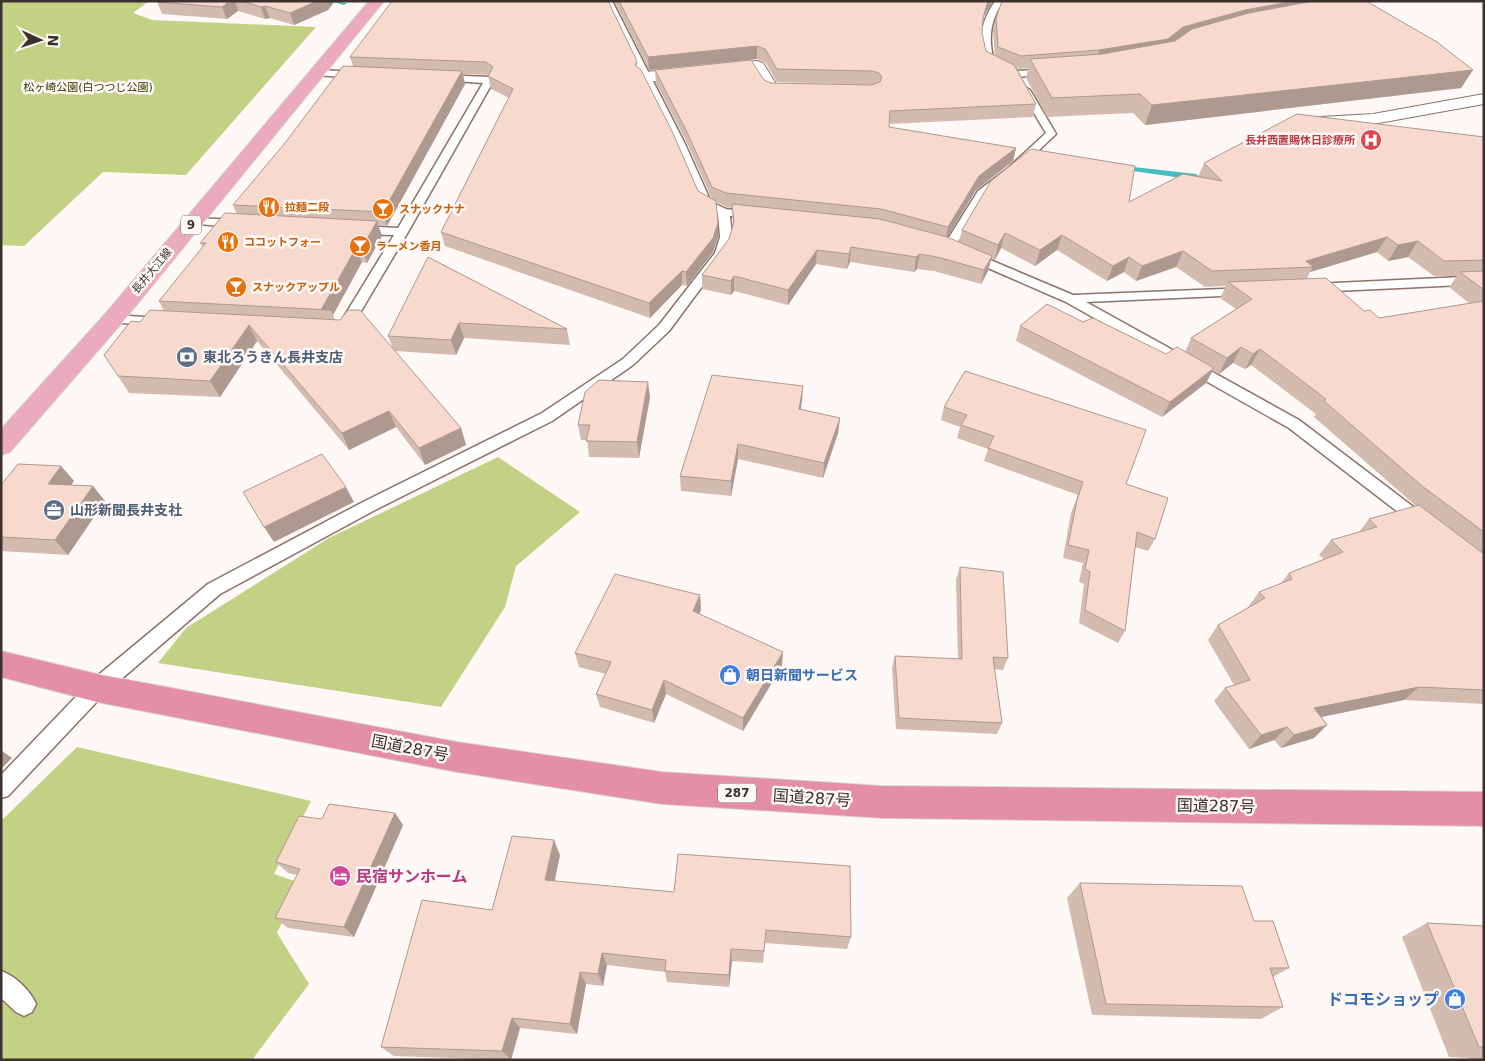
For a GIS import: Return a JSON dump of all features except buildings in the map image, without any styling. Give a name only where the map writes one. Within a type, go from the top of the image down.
[{"type":"highway","name":"国道287号","points":[[1,664],[97,688],[457,758],[662,788],[882,802],[1484,809]]},
{"type":"main road","name":"長井大江線","points":[[1,446],[112,319],[377,1]]},
{"type":"street","points":[[646,77],[757,66],[771,89],[811,90]]},
{"type":"street","points":[[1320,122],[1372,119],[1480,92]]},
{"type":"lane","points":[[608,1],[680,144],[706,204],[724,212],[763,216]]},
{"type":"lane","points":[[999,1],[990,16],[984,37],[990,63],[1017,74],[1056,71]]},
{"type":"lane","points":[[318,73],[365,75]]},
{"type":"lane","points":[[1017,74],[1036,111],[1051,134],[1016,166],[982,192],[945,246],[1071,299],[1294,424],[1436,533]]},
{"type":"lane","points":[[332,331],[342,332],[489,80],[432,78]]},
{"type":"lane","points":[[1,789],[97,688],[214,588],[369,506],[547,417],[628,362],[664,328],[721,253],[726,237],[724,212]]},
{"type":"lane","points":[[194,221],[254,224]]},
{"type":"lane","points":[[343,229],[402,232]]},
{"type":"lane","points":[[1305,288],[1484,280]]},
{"type":"lane","points":[[1071,299],[1256,290]]},
{"type":"lane","points":[[112,319],[172,323]]},
{"type":"lane","points":[[1,982],[24,1004]]},
{"type":"green space","name":"松ヶ崎公園(白つつじ公園)","points":[[1,1],[149,1],[133,13],[152,20],[316,27],[186,175],[103,172],[24,246],[1,245]]},
{"type":"green space","points":[[498,457],[580,512],[516,566],[505,607],[441,707],[158,663],[186,628],[329,538]]},
{"type":"green space","points":[[77,747],[311,801],[274,874],[300,883],[277,933],[309,984],[252,1060],[1,1060],[1,821]]},
{"type":"waterway","points":[[333,1],[344,3]]},
{"type":"waterway","points":[[1119,167],[1196,177]]},
{"type":"place","name":"長井西置賜休日診療所","points":[[1371,140]]},
{"type":"place","name":"拉麺二段","points":[[269,207]]},
{"type":"place","name":"スナックナナ","points":[[383,209]]},
{"type":"place","name":"ココットフォー","points":[[228,242]]},
{"type":"place","name":"ラーメン香月","points":[[360,246]]},
{"type":"place","name":"スナックアップル","points":[[236,287]]},
{"type":"place","name":"東北ろうきん長井支店","points":[[187,357]]},
{"type":"place","name":"山形新聞長井支社","points":[[54,510]]},
{"type":"place","name":"朝日新聞サービス","points":[[730,675]]},
{"type":"place","name":"民宿サンホーム","points":[[340,876]]},
{"type":"place","name":"ドコモショップ","points":[[1455,999]]}]
